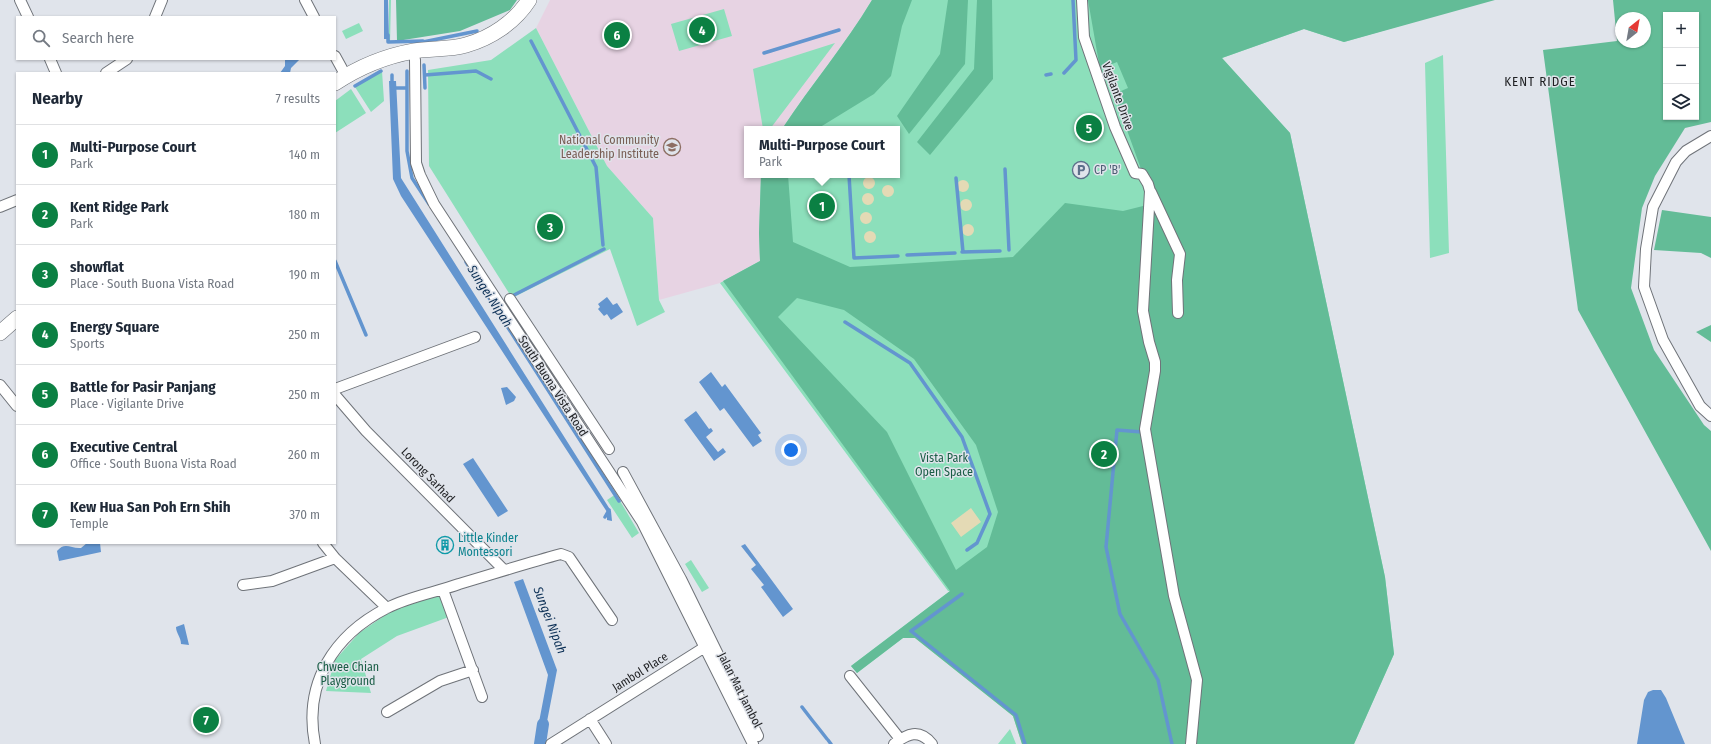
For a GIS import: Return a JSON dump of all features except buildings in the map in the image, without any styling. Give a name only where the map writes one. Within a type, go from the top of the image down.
[{"type":"street","points":[[20,0],[28,16]]},
{"type":"street","points":[[155,16],[162,0]]},
{"type":"street","points":[[305,0],[313,16]]},
{"type":"street","points":[[336,60],[341,79],[379,60],[413,51],[466,45],[497,32],[520,13],[529,0]]},
{"type":"street","name":"Vigilante Drive","points":[[1082,0],[1084,37],[1095,72],[1135,173],[1142,174],[1150,191]]},
{"type":"street","name":"South Buona Vista Road","points":[[413,51],[415,60],[416,163],[434,204],[642,522],[704,647]]},
{"type":"street","points":[[50,60],[56,72]]},
{"type":"street","points":[[108,72],[126,60]]},
{"type":"street","points":[[1711,136],[1686,151],[1676,162],[1653,207],[1646,249],[1644,287],[1663,340],[1700,406],[1711,416]]},
{"type":"street","points":[[1150,191],[1180,254],[1177,280],[1178,313]]},
{"type":"street","points":[[1150,191],[1143,311],[1149,342],[1155,362],[1155,371],[1145,429],[1174,596],[1197,680],[1191,744]]},
{"type":"street","points":[[0,207],[16,200]]},
{"type":"street","points":[[510,299],[609,449]]},
{"type":"street","points":[[0,333],[16,319]]},
{"type":"street","points":[[336,389],[475,337]]},
{"type":"street","points":[[0,385],[16,405]]},
{"type":"street","name":"Lorong Sarhad","points":[[336,396],[366,431],[504,570]]},
{"type":"street","points":[[623,472],[681,579],[755,740]]},
{"type":"street","points":[[324,544],[335,558],[387,608]]},
{"type":"street","points":[[315,744],[312,731],[314,700],[317,684],[333,651],[352,631],[387,608],[504,570],[561,554],[569,557],[612,620]]},
{"type":"street","points":[[243,585],[272,581],[335,558]]},
{"type":"street","points":[[443,590],[482,696]]},
{"type":"street","name":"Jambol Place","points":[[551,744],[704,647]]},
{"type":"street","name":"Jalan Mat Jambol","points":[[704,647],[755,740]]},
{"type":"street","points":[[387,712],[440,681],[473,670]]},
{"type":"street","points":[[850,676],[897,742],[908,734],[920,734],[932,744]]},
{"type":"street","points":[[590,719],[606,744]]},
{"type":"shaded area","name":"National Community Leadership Institute","points":[[550,0],[872,0],[852,33],[784,126],[744,126],[744,178],[761,178],[760,261],[720,283],[659,300],[653,218],[607,166],[536,28]]},
{"type":"green space","points":[[389,0],[391,0],[390,43],[389,41]]},
{"type":"green space","points":[[396,0],[517,0],[510,10],[460,31],[397,41]]},
{"type":"green space","name":"Vista Park Open Space","points":[[872,0],[1489,0],[1344,42],[1304,29],[1222,58],[1290,133],[1385,577],[1394,654],[1354,744],[1022,744],[1013,716],[915,638],[903,638],[857,673],[851,666],[950,591],[948,591],[720,283],[760,261],[759,233],[761,178],[900,178],[900,126],[784,126],[862,17]]},
{"type":"green space","points":[[872,0],[912,0],[902,26],[891,76],[874,94],[822,126],[784,126],[804,97],[862,17]]},
{"type":"green space","points":[[948,0],[968,0],[965,64],[909,134],[897,116],[940,54]]},
{"type":"green space","points":[[977,0],[992,0],[993,79],[930,155],[917,142],[974,69]]},
{"type":"green space","points":[[1088,0],[1495,0],[1344,42],[1304,29],[1222,58],[1290,133],[1385,577],[1394,654],[1354,744],[1022,744],[1013,716],[915,638],[903,638],[857,673],[851,666],[950,591],[723,281],[760,261],[759,233],[761,178],[788,178],[793,242],[850,267],[1013,257],[1065,203],[1123,211],[1147,205],[1156,192],[1150,176],[1141,169],[1114,94],[1128,88],[1117,62],[1100,69]],"holes":[[[797,298],[844,310],[914,359],[976,445],[998,512],[987,547],[956,570],[887,432],[778,317]]]},
{"type":"green space","points":[[1613,0],[1711,0],[1711,122],[1685,128],[1655,176],[1642,208],[1631,288],[1654,350],[1704,425],[1711,431],[1711,551],[1578,310],[1543,50],[1615,41],[1615,48],[1651,48],[1651,12],[1615,12],[1615,20]]},
{"type":"green space","points":[[724,9],[732,36],[679,51],[671,24]]},
{"type":"green space","points":[[359,23],[363,31],[346,39],[342,31]]},
{"type":"green space","points":[[536,28],[607,166],[653,218],[659,300],[665,312],[637,326],[610,249],[512,298],[429,166],[428,70],[491,60]]},
{"type":"green space","points":[[835,43],[772,126],[762,126],[753,69]]},
{"type":"green space","points":[[1443,55],[1449,253],[1430,258],[1425,63]]},
{"type":"green space","points":[[382,71],[384,101],[371,112],[355,87]]},
{"type":"green space","points":[[351,89],[366,113],[336,132],[336,100]]},
{"type":"green space","points":[[1662,210],[1711,217],[1711,258],[1701,253],[1654,250]]},
{"type":"green space","points":[[1711,325],[1711,342],[1696,332]]},
{"type":"green space","points":[[616,494],[639,533],[632,538],[607,500]]},
{"type":"green space","points":[[691,560],[709,588],[702,592],[685,564]]},
{"type":"green space","name":"Chwee Chian Playground","points":[[440,595],[449,617],[397,636],[361,659],[371,693],[326,691],[335,660],[359,633],[394,609]]},
{"type":"green space","points":[[1010,729],[1016,744],[998,744]]},
{"type":"sand","points":[[866,178],[872,178],[875,181],[875,185],[871,189],[867,189],[863,185],[863,181]]},
{"type":"sand","points":[[961,180],[965,180],[969,186],[965,192],[961,192],[957,188],[957,184]]},
{"type":"sand","points":[[886,185],[890,185],[894,191],[890,197],[886,197],[882,193],[882,189]]},
{"type":"sand","points":[[866,193],[870,193],[874,199],[870,205],[866,205],[862,201],[862,197]]},
{"type":"sand","points":[[964,199],[968,199],[972,205],[968,211],[964,211],[960,207],[960,203]]},
{"type":"sand","points":[[864,212],[868,212],[872,218],[868,224],[864,224],[860,220],[860,216]]},
{"type":"sand","points":[[966,224],[970,224],[974,230],[970,236],[966,236],[962,232],[962,228]]},
{"type":"sand","points":[[868,231],[872,231],[876,237],[872,243],[868,243],[864,239],[864,235]]},
{"type":"sand","points":[[971,508],[981,522],[961,537],[951,523]]},
{"type":"water","points":[[384,0],[388,0],[389,39],[384,39]]},
{"type":"water","points":[[285,60],[299,60],[291,68],[290,72],[281,72],[285,66]]},
{"type":"water","points":[[389,81],[396,81],[401,178],[611,511],[612,521],[607,520],[607,512],[401,196],[393,179]]},
{"type":"water","points":[[607,297],[613,305],[617,303],[623,312],[611,320],[607,314],[604,316],[598,309],[600,307],[598,304]]},
{"type":"water","points":[[711,372],[722,387],[725,384],[761,433],[758,435],[762,441],[753,447],[724,408],[720,411],[699,382]]},
{"type":"water","points":[[507,387],[516,397],[514,401],[506,405],[501,388]]},
{"type":"water","points":[[696,411],[709,429],[711,428],[713,431],[706,437],[718,452],[723,448],[726,452],[714,461],[684,420]]},
{"type":"water","points":[[473,458],[508,511],[498,517],[463,464]]},
{"type":"water","points":[[86,544],[100,544],[101,552],[59,561],[57,551],[63,546],[81,548]]},
{"type":"water","points":[[745,544],[793,609],[783,617],[761,587],[764,585],[751,569],[756,565],[741,546]]},
{"type":"water","points":[[523,579],[557,670],[544,737],[535,743],[548,675],[514,582]]},
{"type":"water","points":[[184,624],[189,645],[181,644],[176,629],[176,627]]},
{"type":"water","points":[[1653,690],[1661,690],[1666,698],[1685,744],[1637,744],[1644,700],[1648,692]]},
{"type":"waterway","points":[[1064,73],[1076,60],[1073,0]]},
{"type":"waterway","points":[[764,53],[839,30]]},
{"type":"waterway","points":[[423,42],[477,31]]},
{"type":"waterway","points":[[388,35],[388,42],[423,41]]},
{"type":"waterway","points":[[531,41],[596,167],[603,245]]},
{"type":"waterway","points":[[424,65],[425,88]]},
{"type":"waterway","points":[[355,86],[381,71]]},
{"type":"waterway","points":[[407,71],[407,151],[412,178],[429,204]]},
{"type":"waterway","points":[[425,75],[476,71],[491,79]]},
{"type":"waterway","points":[[1046,75],[1051,74]]},
{"type":"waterway","name":"Sungei Nipah","points":[[392,75],[392,86]]},
{"type":"waterway","points":[[393,88],[406,88]]},
{"type":"waterway","points":[[1005,169],[1009,250]]},
{"type":"waterway","points":[[849,178],[854,258],[898,256]]},
{"type":"waterway","points":[[956,178],[963,252]]},
{"type":"waterway","points":[[514,295],[604,249]]},
{"type":"waterway","points":[[962,252],[1000,251]]},
{"type":"waterway","points":[[907,255],[955,253]]},
{"type":"waterway","points":[[466,262],[619,501]]},
{"type":"waterway","points":[[336,263],[366,335]]},
{"type":"waterway","points":[[845,322],[910,363],[962,437],[990,514],[977,543],[967,550]]},
{"type":"waterway","points":[[1143,429],[1142,432],[1117,430],[1106,547],[1120,614],[1158,680],[1172,744]]},
{"type":"waterway","name":"Sungei Nipah","points":[[605,517],[609,510]]},
{"type":"waterway","points":[[962,594],[911,631],[1016,715],[1025,744]]},
{"type":"waterway","points":[[802,707],[812,720]]},
{"type":"waterway","points":[[812,720],[820,730]]},
{"type":"waterway","name":"Sungei Nipah","points":[[540,744],[543,724]]},
{"type":"waterway","points":[[820,730],[827,739]]},
{"type":"waterway","points":[[828,740],[831,744]]},
{"type":"place","name":"Energy Square","points":[[702,30]]},
{"type":"place","name":"Executive Central","points":[[617,35]]},
{"type":"place","name":"Battle for Pasir Panjang","points":[[1089,128]]},
{"type":"place","name":"National Community Leadership Institute","points":[[672,147]]},
{"type":"place","name":"CP 'B'","points":[[1081,170]]},
{"type":"place","name":"Multi-Purpose Court","points":[[822,206]]},
{"type":"place","name":"showflat","points":[[550,227]]},
{"type":"place","name":"Kent Ridge Park","points":[[1104,454]]},
{"type":"place","name":"Little Kinder Montessori","points":[[445,545]]},
{"type":"place","name":"Kew Hua San Poh Ern Shih","points":[[206,720]]},
{"type":"district","name":"KENT RIDGE","points":[[1540,81]]}]
